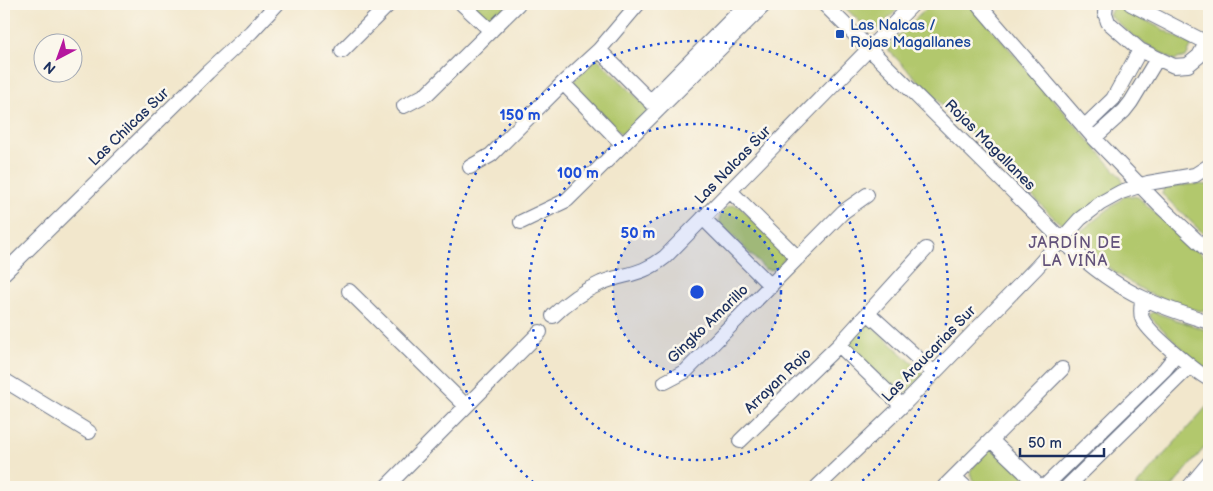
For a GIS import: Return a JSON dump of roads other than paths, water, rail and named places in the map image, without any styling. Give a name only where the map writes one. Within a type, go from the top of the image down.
[{"type":"street","name":"Las Chilcas Sur","points":[[4,273],[251,32],[277,4]]},
{"type":"street","points":[[342,50],[389,4]]},
{"type":"street","points":[[462,4],[491,31]]},
{"type":"street","points":[[404,106],[427,94],[518,4]]},
{"type":"street","points":[[470,166],[491,155],[599,50],[638,4]]},
{"type":"street","points":[[521,222],[567,200],[624,145],[654,106],[746,4]]},
{"type":"street","points":[[654,106],[765,4]]},
{"type":"street","name":"Rojas Magallanes","points":[[824,4],[1084,260],[1106,277],[1142,298],[1209,322]]},
{"type":"street","name":"Las Nalcas Sur","points":[[553,316],[570,301],[590,288],[613,279],[634,275],[651,267],[665,257],[913,4]]},
{"type":"street","points":[[978,4],[1094,138],[1140,186],[1209,252]]},
{"type":"street","points":[[1106,4],[1105,14],[1108,22],[1140,50],[1174,66],[1188,65],[1199,56],[1208,40],[1140,6]]},
{"type":"street","points":[[599,50],[654,106]]},
{"type":"street","points":[[1084,127],[1113,99],[1140,50]]},
{"type":"street","points":[[1094,138],[1131,102],[1157,59]]},
{"type":"street","points":[[563,83],[624,145]]},
{"type":"street","points":[[1195,175],[1209,166]]},
{"type":"street","points":[[1195,175],[1209,178]]},
{"type":"street","name":"Las Araucarias Sur","points":[[817,487],[902,406],[1037,267],[1061,238],[1090,210],[1113,196],[1140,186],[1195,175]]},
{"type":"street","points":[[730,190],[798,258]]},
{"type":"street","name":"Gingko Amarillo","points":[[665,382],[686,371],[843,212],[867,195]]},
{"type":"street","name":"Gingko Amarillo","points":[[703,218],[771,286]]},
{"type":"street","name":"Arrayan Rojo","points":[[740,441],[839,345],[926,249]]},
{"type":"street","points":[[349,291],[466,406]]},
{"type":"street","points":[[1142,298],[1142,320],[1176,355],[1209,379]]},
{"type":"street","points":[[868,314],[934,372]]},
{"type":"street","points":[[386,487],[540,332]]},
{"type":"street","points":[[839,345],[902,406]]},
{"type":"street","points":[[991,440],[1042,487],[1165,369],[1176,355]]},
{"type":"street","points":[[1068,487],[1190,366]]},
{"type":"street","points":[[944,487],[1062,369]]},
{"type":"street","points":[[4,380],[89,432]]},
{"type":"street","points":[[1189,487],[1209,463]]},
{"type":"street","points":[[954,477],[965,487]]},
{"type":"place","name":"Las Nalcas / Rojas Magallanes","points":[[840,34]]},
{"type":"district","name":"JARDÍN DE LA VIÑA","points":[[1075,252]]}]
